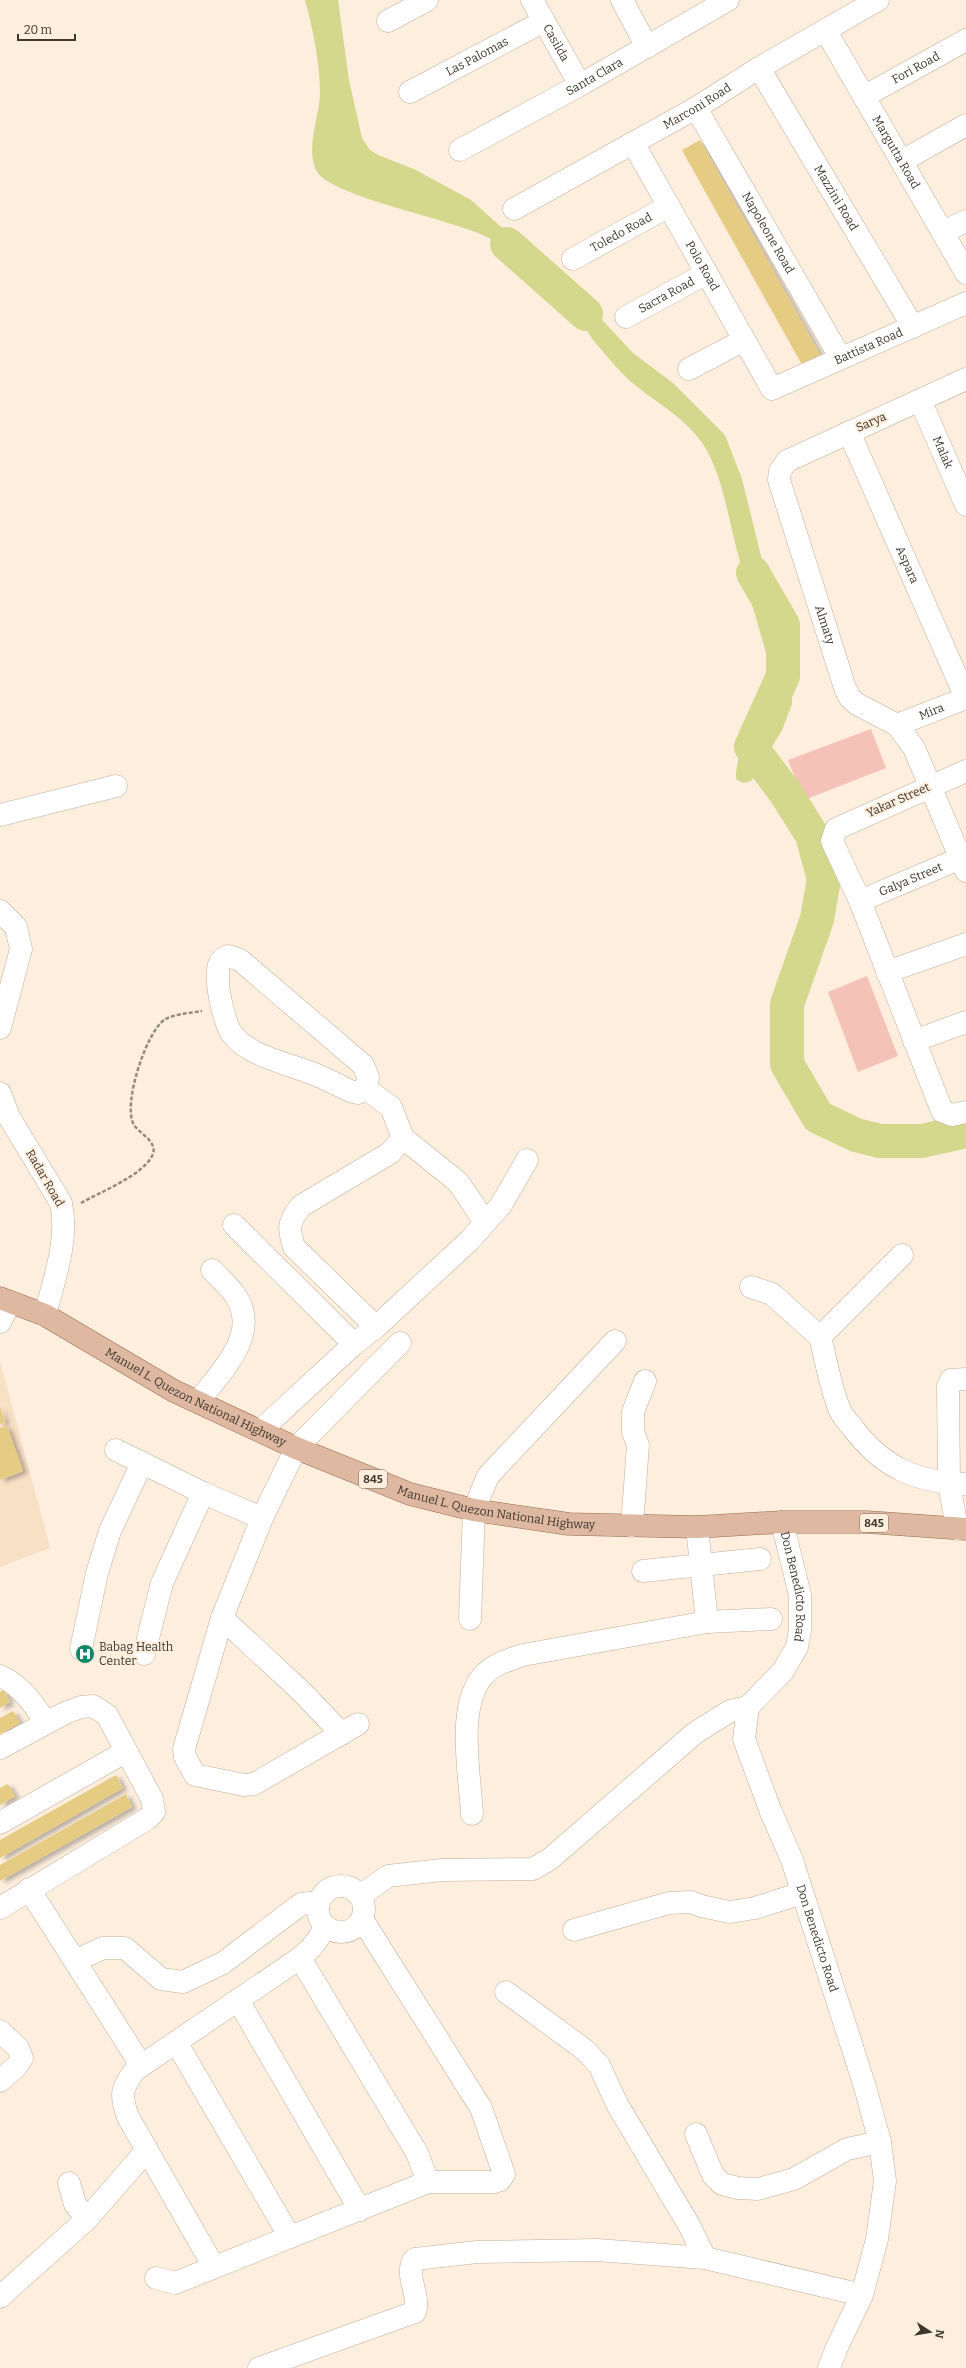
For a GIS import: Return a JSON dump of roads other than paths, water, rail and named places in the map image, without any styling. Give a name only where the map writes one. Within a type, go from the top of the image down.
[{"type":"main road","name":"Manuel L. Quezon National Highway","points":[[5,1300],[45,1315],[174,1391],[296,1448],[410,1494],[474,1510],[569,1524],[697,1527],[782,1522],[867,1522],[962,1529]]},
{"type":"street","points":[[388,21],[427,0]]},
{"type":"street","name":"Casilda","points":[[532,0],[580,86]]},
{"type":"street","points":[[622,0],[647,46]]},
{"type":"street","name":"Marconi Road","points":[[514,210],[696,108],[759,68],[878,0]]},
{"type":"street","name":"Santa Clara","points":[[460,150],[580,86],[715,3]]},
{"type":"street","name":"Las Palomas","points":[[410,92],[544,21]]},
{"type":"street","name":"Margutta Road","points":[[826,30],[966,273]]},
{"type":"street","name":"Fori Road","points":[[865,96],[966,40]]},
{"type":"street","name":"Mazzini Road","points":[[759,68],[912,327]]},
{"type":"street","name":"Napoleone Road","points":[[696,108],[840,357]]},
{"type":"street","points":[[902,161],[966,125]]},
{"type":"street","name":"Polo Road","points":[[633,143],[772,389]]},
{"type":"street","name":"Toledo Road","points":[[573,259],[669,206]]},
{"type":"street","points":[[943,232],[966,221]]},
{"type":"street","name":"Sacra Road","points":[[626,317],[707,273]]},
{"type":"street","name":"Battista Road","points":[[772,389],[840,357],[966,303]]},
{"type":"street","points":[[689,369],[744,340]]},
{"type":"street","name":"Sarya","points":[[780,471],[787,461],[966,379]]},
{"type":"street","name":"Malak","points":[[920,400],[966,505]]},
{"type":"street","name":"Aspara","points":[[849,432],[966,698]]},
{"type":"street","name":"Almaty","points":[[780,471],[778,480],[845,688],[850,698],[858,704],[897,725],[914,748],[964,865]]},
{"type":"street","name":"Mira","points":[[897,725],[966,698]]},
{"type":"street","name":"Yakar Street","points":[[860,901],[832,841],[833,834],[836,829],[966,771]]},
{"type":"street","points":[[0,814],[116,786]]},
{"type":"street","name":"Galya Street","points":[[860,901],[964,865]]},
{"type":"street","points":[[860,901],[942,1112],[952,1115],[966,1112]]},
{"type":"street","points":[[0,911],[16,927],[21,949],[0,1028]]},
{"type":"street","points":[[887,972],[966,944]]},
{"type":"street","points":[[228,956],[240,960],[363,1065],[368,1077],[366,1089],[358,1092],[350,1091],[306,1071],[280,1063],[249,1048],[232,1034],[218,991],[218,964],[222,959],[228,956]]},
{"type":"street","points":[[914,1041],[966,1022]]},
{"type":"street","points":[[366,1089],[391,1107],[404,1138],[458,1182],[485,1222]]},
{"type":"street","name":"Radar Road","points":[[0,1093],[8,1117],[62,1203],[64,1213],[64,1236],[45,1315]]},
{"type":"street","points":[[376,1328],[294,1247],[288,1231],[293,1216],[301,1206],[390,1153],[404,1138]]},
{"type":"street","points":[[260,1431],[354,1344],[376,1328],[470,1240],[501,1205],[527,1160]]},
{"type":"street","points":[[234,1225],[354,1344]]},
{"type":"street","points":[[820,1337],[902,1255]]},
{"type":"street","points":[[198,1402],[239,1347],[244,1333],[243,1314],[235,1295],[212,1270]]},
{"type":"street","points":[[751,1287],[772,1294],[820,1337],[839,1409],[868,1448],[888,1463],[911,1474],[958,1483]]},
{"type":"street","points":[[0,1322],[5,1300]]},
{"type":"street","points":[[470,1619],[474,1510],[488,1476],[615,1341]]},
{"type":"street","points":[[222,1618],[296,1686],[350,1729],[254,1784],[244,1785],[195,1775],[185,1757],[184,1749],[222,1618],[262,1518],[296,1448],[400,1343]]},
{"type":"street","points":[[962,1529],[948,1386],[951,1380],[966,1378]]},
{"type":"street","points":[[632,1526],[638,1445],[632,1432],[633,1412],[645,1381]]},
{"type":"street","points":[[116,1450],[203,1493],[262,1518]]},
{"type":"street","points":[[81,1648],[97,1573],[110,1531],[142,1463]]},
{"type":"street","points":[[144,1654],[162,1584],[203,1493]]},
{"type":"street","name":"Don Benedicto Road","points":[[782,1522],[800,1594],[800,1630],[797,1647],[783,1671],[748,1708],[744,1739],[771,1812],[792,1860],[865,2087],[880,2142],[884,2188],[878,2239],[862,2295],[837,2347],[830,2368]]},
{"type":"street","points":[[697,1527],[707,1622]]},
{"type":"street","points":[[643,1571],[760,1559]]},
{"type":"street","points":[[472,1814],[468,1710],[474,1689],[483,1675],[497,1664],[523,1655],[707,1622],[771,1619]]},
{"type":"street","points":[[0,1676],[10,1680],[29,1697],[46,1722]]},
{"type":"street","points":[[0,1748],[46,1722],[82,1707],[94,1706],[107,1715],[125,1752],[152,1799],[154,1812],[147,1819],[29,1889],[0,1908]]},
{"type":"street","points":[[360,1896],[388,1876],[442,1870],[533,1869],[550,1859],[695,1734],[730,1711],[748,1708]]},
{"type":"street","points":[[0,1823],[125,1752]]},
{"type":"street","points":[[337,1886],[350,1887],[360,1896],[364,1911],[362,1919],[349,1931],[337,1931],[326,1927],[319,1916],[319,1902],[325,1891],[337,1886]]},
{"type":"street","points":[[29,1889],[141,2065]]},
{"type":"street","points":[[574,1930],[669,1903],[691,1902],[701,1906],[730,1912],[755,1908],[802,1893]]},
{"type":"street","points":[[75,1961],[103,1948],[125,1948],[161,1979],[183,1982],[223,1963],[301,1904],[319,1902]]},
{"type":"street","points":[[156,2278],[175,2283],[428,2182],[494,2182],[500,2180],[504,2174],[481,2108],[362,1919]]},
{"type":"street","points":[[214,2267],[128,2117],[122,2098],[125,2083],[141,2065],[300,1958],[312,1946],[326,1927]]},
{"type":"street","points":[[300,1958],[417,2153],[428,2182]]},
{"type":"street","points":[[506,1992],[586,2050],[599,2065],[617,2104],[671,2195],[705,2258]]},
{"type":"street","points":[[238,2000],[360,2210]]},
{"type":"street","points":[[0,2031],[18,2048],[22,2058],[17,2066],[0,2081]]},
{"type":"street","points":[[176,2042],[290,2237]]},
{"type":"street","points":[[696,2134],[713,2175],[722,2184],[738,2188],[758,2189],[794,2179],[847,2149],[880,2142]]},
{"type":"street","points":[[0,2297],[87,2219],[147,2150]]},
{"type":"street","points":[[69,2183],[75,2204],[87,2219]]},
{"type":"street","points":[[259,2368],[415,2312],[416,2303],[410,2266],[415,2259],[477,2252],[597,2250],[705,2258],[862,2295]]},
{"type":"waterway","points":[[507,244],[586,314]]},
{"type":"waterway","points":[[753,573],[783,625],[783,676],[751,747],[785,792],[812,835],[824,879],[817,919],[787,1004],[787,1064],[818,1117],[856,1135],[880,1141],[922,1141],[966,1131]]},
{"type":"place","name":"Babag Health Center","points":[[85,1654]]}]
